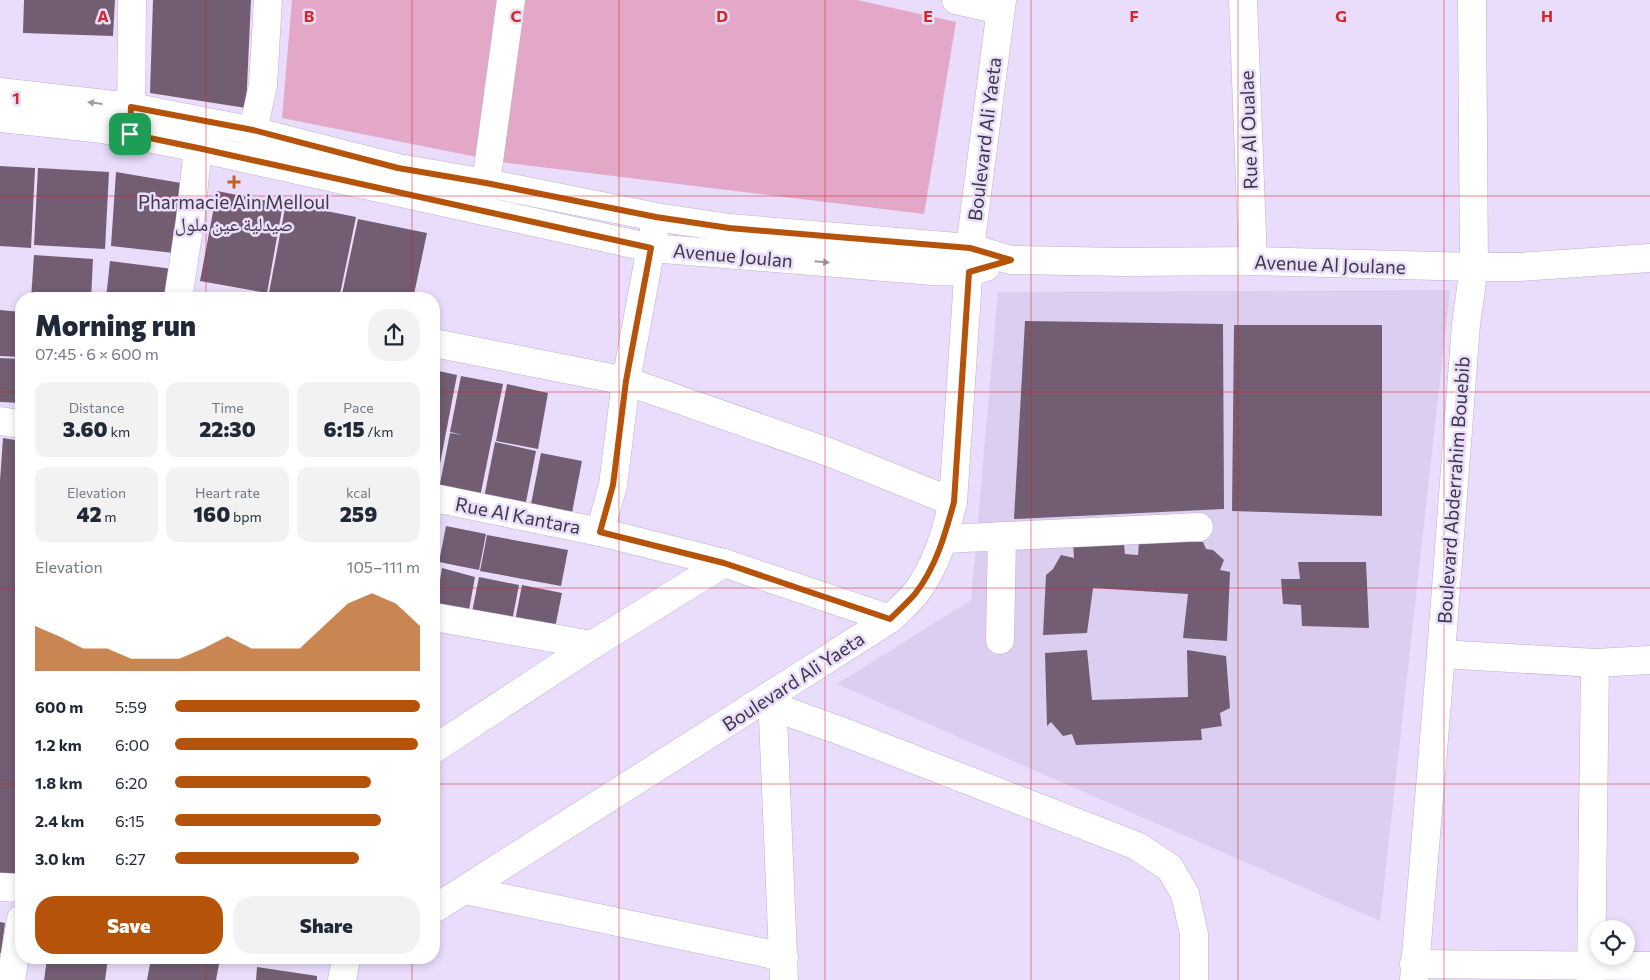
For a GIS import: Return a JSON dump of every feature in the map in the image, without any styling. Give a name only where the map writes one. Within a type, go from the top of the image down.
[{"type":"street","points":[[130,134],[132,0]]},
{"type":"street","points":[[251,160],[253,130],[263,85],[268,0]]},
{"type":"street","points":[[480,210],[486,183],[511,0]]},
{"type":"street","points":[[956,0],[1001,5]]},
{"type":"street","name":"Rue Al Oualae","points":[[1243,0],[1252,261]]},
{"type":"street","name":"Boulevard Abderrahim Bouebib","points":[[1414,972],[1466,324],[1474,267],[1472,0]]},
{"type":"street","name":"Boulevard Ali Yaeta","points":[[440,905],[773,701],[890,619],[913,596],[924,581],[944,539],[954,502],[970,260],[1001,5]]},
{"type":"street","name":"Avenue Joulan","points":[[0,92],[131,107],[253,130],[398,168],[486,183],[656,217],[970,260]]},
{"type":"street","name":"Avenue Joulan","points":[[0,118],[103,129],[130,134],[651,248],[933,271],[970,260]]},
{"type":"street","points":[[184,292],[198,148]]},
{"type":"street","points":[[600,532],[613,485],[626,381],[656,217]]},
{"type":"street","name":"Avenue Al Joulane","points":[[970,260],[1252,261],[1519,267],[1650,258]]},
{"type":"street","points":[[440,344],[626,381],[831,453],[954,502]]},
{"type":"street","points":[[0,421],[15,423]]},
{"type":"street","name":"Rue Al Kantara","points":[[440,499],[600,532],[724,563],[890,619]]},
{"type":"street","points":[[944,539],[1199,527]]},
{"type":"street","points":[[1000,640],[1002,536]]},
{"type":"street","points":[[440,745],[592,645],[724,563]]},
{"type":"street","points":[[440,618],[592,645]]},
{"type":"street","points":[[1441,654],[1595,662],[1650,660]]},
{"type":"street","points":[[1591,973],[1595,662]]},
{"type":"street","points":[[465,890],[784,969],[773,701],[841,731],[1137,846],[1170,868],[1186,894],[1194,934],[1194,980]]},
{"type":"street","points":[[0,887],[15,888]]},
{"type":"street","points":[[11,980],[15,956]]},
{"type":"street","points":[[342,980],[345,964]]},
{"type":"street","points":[[1414,972],[1591,973],[1650,966]]},
{"type":"shaded area","points":[[292,0],[857,0],[956,22],[924,214],[507,163],[282,118]]},
{"type":"shaded area","points":[[1450,290],[1380,921],[837,684],[971,600],[998,292]]},
{"type":"building","points":[[24,0],[115,0],[113,36],[23,33]]},
{"type":"building","points":[[153,0],[251,0],[246,108],[150,93]]},
{"type":"building","points":[[0,166],[35,168],[31,248],[0,246]]},
{"type":"building","points":[[38,168],[109,172],[105,249],[34,245]]},
{"type":"building","points":[[116,172],[187,184],[174,253],[111,246]]},
{"type":"building","points":[[217,191],[283,204],[267,292],[200,281]]},
{"type":"building","points":[[286,203],[356,217],[340,292],[269,292]]},
{"type":"building","points":[[358,219],[427,233],[414,292],[342,292]]},
{"type":"building","points":[[34,255],[93,259],[91,292],[31,292]]},
{"type":"building","points":[[110,261],[173,269],[171,292],[107,292]]},
{"type":"building","points":[[0,310],[15,311],[15,357],[0,356]]},
{"type":"building","points":[[1025,321],[1223,324],[1224,509],[1014,519]]},
{"type":"building","points":[[1234,325],[1382,325],[1382,516],[1232,511]]},
{"type":"building","points":[[0,358],[15,359],[15,403],[0,402]]},
{"type":"building","points":[[440,371],[457,375],[440,464]]},
{"type":"building","points":[[461,376],[503,384],[480,497],[440,489],[450,433],[463,435],[450,432]]},
{"type":"building","points":[[507,384],[548,393],[538,449],[496,441]]},
{"type":"building","points":[[3,438],[15,440],[15,878],[0,875],[0,481]]},
{"type":"building","points":[[495,442],[536,451],[525,507],[484,498]]},
{"type":"building","points":[[541,453],[582,461],[571,518],[530,509]]},
{"type":"building","points":[[446,526],[486,534],[479,570],[440,562]]},
{"type":"building","points":[[487,535],[568,550],[561,586],[480,571]]},
{"type":"building","points":[[1139,542],[1203,542],[1206,549],[1213,550],[1224,560],[1220,570],[1230,572],[1227,641],[1183,638],[1188,594],[1093,588],[1087,633],[1043,635],[1046,575],[1053,569],[1061,555],[1074,558],[1073,543],[1124,544],[1125,554],[1138,555]]},
{"type":"building","points":[[1298,562],[1366,562],[1369,628],[1302,626],[1301,605],[1283,604],[1281,579],[1300,579]]},
{"type":"building","points":[[442,568],[475,577],[469,610],[440,605]]},
{"type":"building","points":[[479,577],[519,585],[512,621],[472,612]]},
{"type":"building","points":[[522,585],[562,593],[555,628],[515,621]]},
{"type":"building","points":[[1087,650],[1092,700],[1188,697],[1187,650],[1226,656],[1230,708],[1220,713],[1222,726],[1201,729],[1202,740],[1076,745],[1072,734],[1063,736],[1051,722],[1047,726],[1045,653]]},
{"type":"building","points":[[0,922],[5,923],[1,953],[0,953]]},
{"type":"building","points":[[46,964],[107,964],[105,980],[44,980]]},
{"type":"building","points":[[150,964],[219,964],[216,980],[147,980]]},
{"type":"building","points":[[257,967],[317,976],[317,980],[256,980]]},
{"type":"place","name":"Pharmacie Ain Melloul صيدلية عين ملول","points":[[234,182]]},
{"type":"route","points":[[131,107],[253,130],[398,168],[486,183],[656,217],[729,228],[970,248],[1011,260],[969,272],[954,502],[944,539],[924,581],[913,596],[890,619],[724,563],[600,532],[613,485],[626,381],[651,248],[130,134],[131,107]]}]
